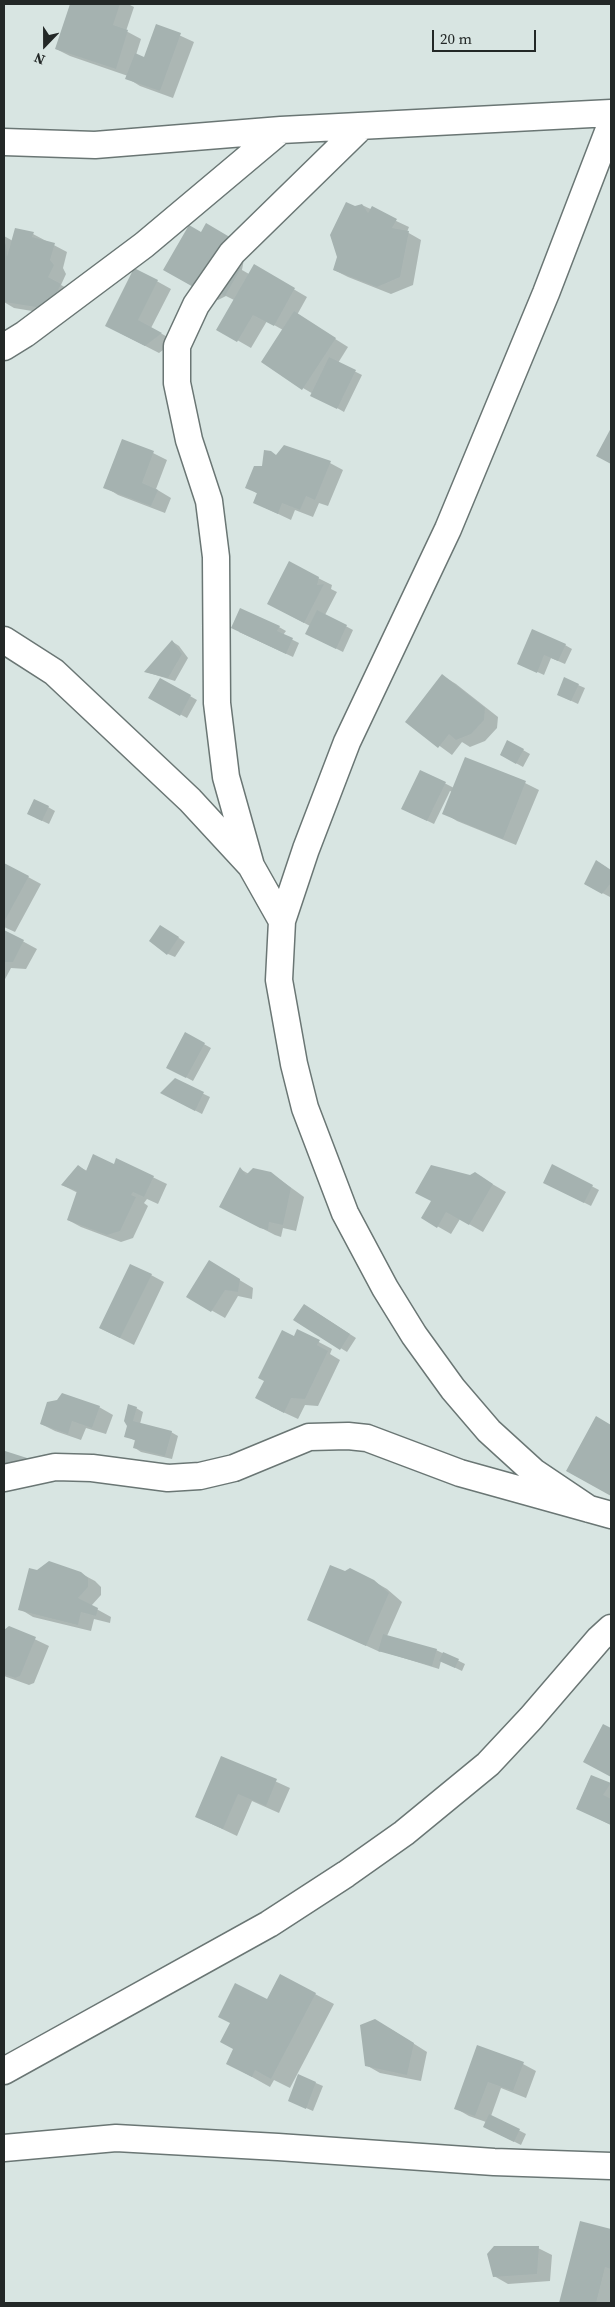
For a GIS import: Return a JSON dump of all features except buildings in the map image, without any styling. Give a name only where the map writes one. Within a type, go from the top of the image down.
[{"type":"street","points":[[4,142],[95,146],[281,130],[611,113]]},
{"type":"street","points":[[600,1512],[534,1472],[489,1431],[453,1389],[409,1327],[385,1288],[345,1213],[305,1108],[294,1064],[279,980],[282,921],[306,849],[347,742],[451,520],[546,293],[611,124]]},
{"type":"street","points":[[251,866],[226,777],[217,703],[216,556],[209,501],[189,440],[177,383],[177,346],[196,305],[232,253],[361,127]]},
{"type":"street","points":[[4,347],[25,334],[144,245],[281,130]]},
{"type":"street","points":[[4,640],[54,672],[190,800],[251,866],[282,921]]},
{"type":"street","points":[[4,1478],[56,1467],[92,1468],[168,1478],[200,1476],[234,1468],[308,1437],[348,1436],[367,1438],[460,1472],[600,1512]]},
{"type":"street","points":[[4,2071],[268,1924],[346,1874],[404,1833],[488,1764],[531,1718],[599,1639],[611,1628]]},
{"type":"street","points":[[4,2148],[116,2138],[494,2162],[611,2166]]}]
